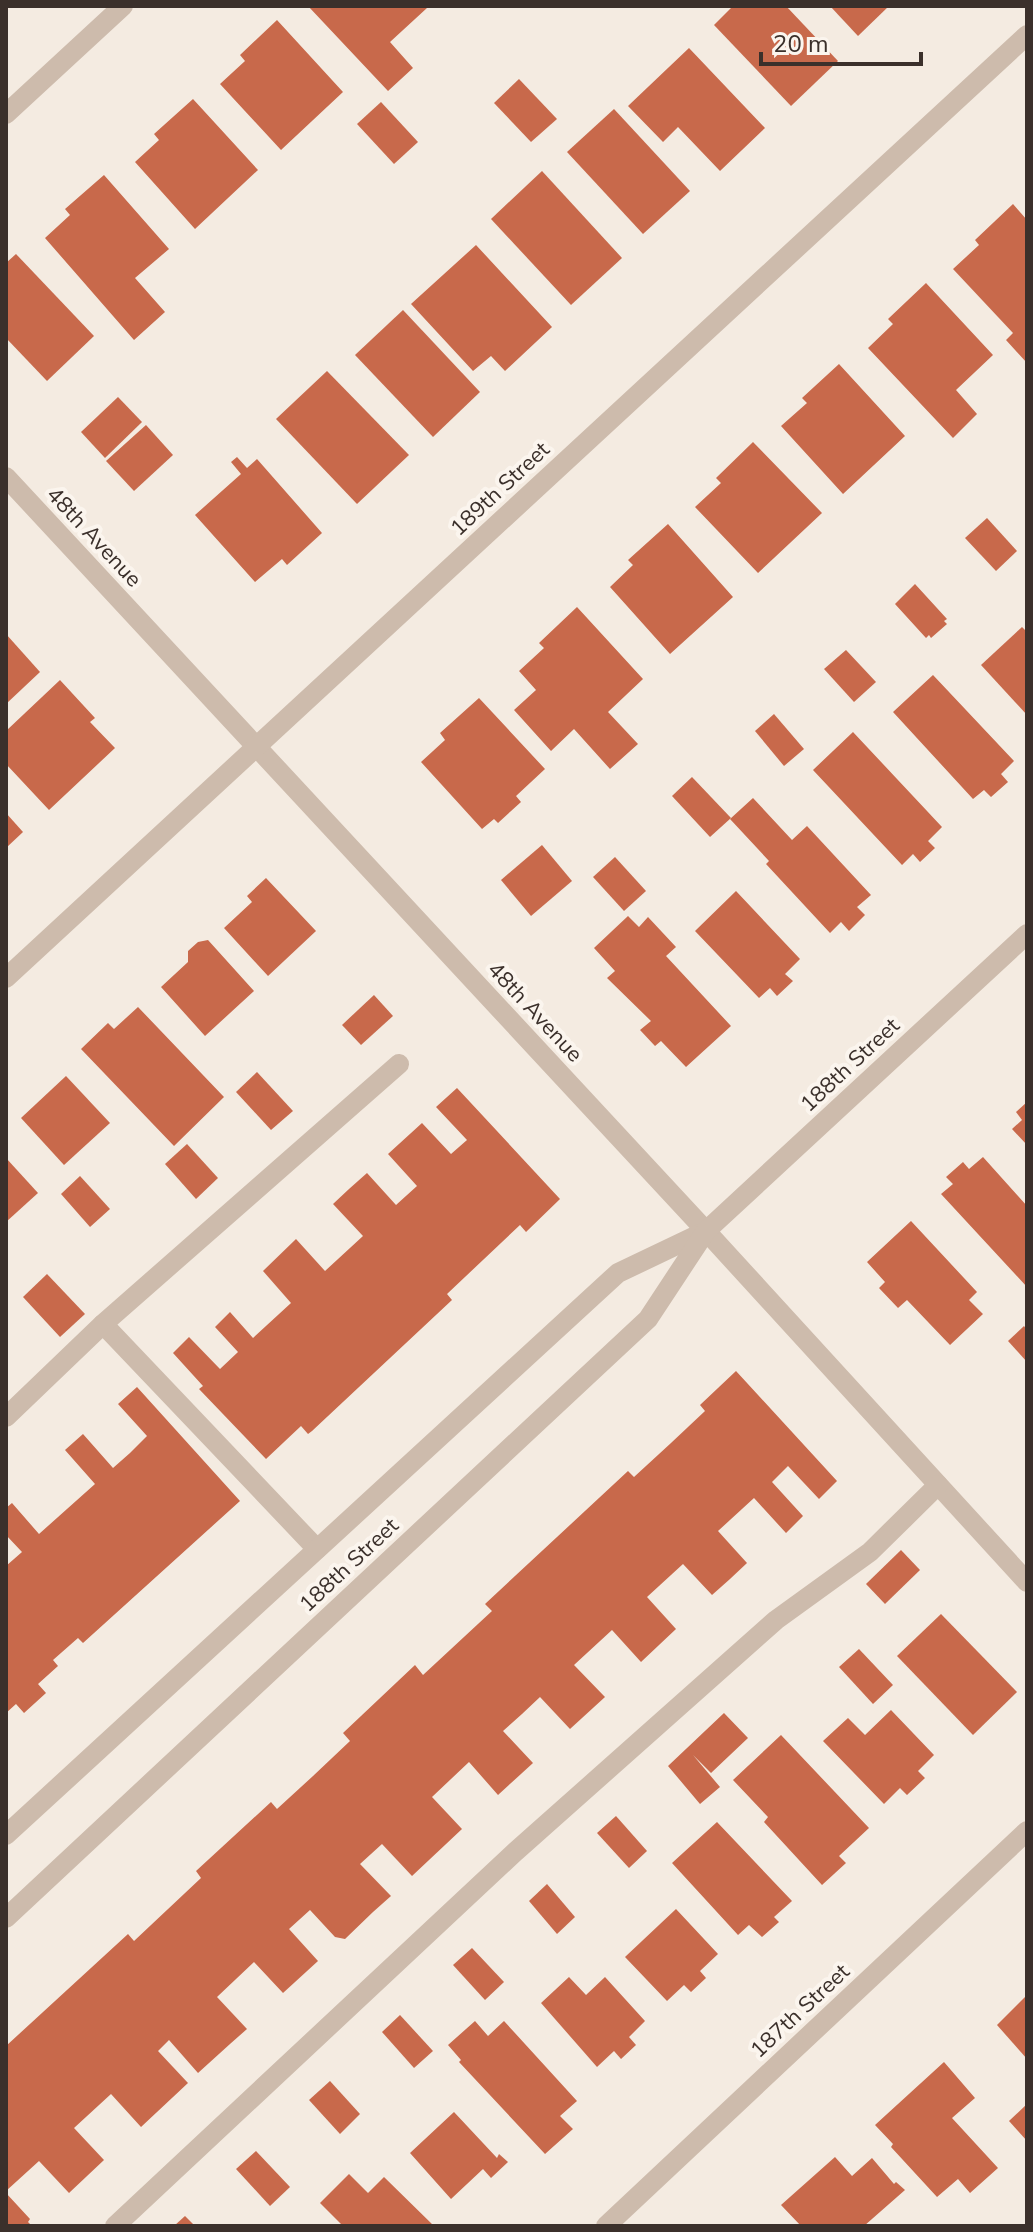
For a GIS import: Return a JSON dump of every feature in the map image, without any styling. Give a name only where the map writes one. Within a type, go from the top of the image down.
[{"type":"street","points":[[6,114],[123,6]]},
{"type":"street","name":"189th Street","points":[[6,978],[1027,35]]},
{"type":"street","name":"48th Avenue","points":[[6,477],[706,1231],[1027,1582]]},
{"type":"street","name":"188th Street","points":[[6,1918],[648,1319],[706,1231],[1027,934]]},
{"type":"street","points":[[6,1417],[103,1324],[399,1064]]},
{"type":"street","name":"188th Street","points":[[6,1835],[618,1273],[706,1231]]},
{"type":"street","points":[[103,1324],[317,1549]]},
{"type":"street","points":[[115,2226],[515,1852],[776,1620],[870,1552],[938,1485]]},
{"type":"street","name":"187th Street","points":[[606,2226],[1027,1831]]},
{"type":"building","points":[[308,6],[424,6],[427,8],[390,42],[413,68],[388,91]]},
{"type":"building","points":[[733,6],[786,6],[838,61],[791,106],[714,25]]},
{"type":"building","points":[[830,6],[889,6],[858,36]]},
{"type":"building","points":[[277,20],[343,92],[281,150],[220,84],[245,61],[240,55]]},
{"type":"building","points":[[689,48],[765,128],[720,171],[678,127],[663,142],[628,106]]},
{"type":"building","points":[[519,79],[557,119],[531,142],[494,103]]},
{"type":"building","points":[[193,99],[258,170],[195,229],[135,162],[159,140],[154,134]]},
{"type":"building","points":[[381,102],[418,142],[394,164],[357,124]]},
{"type":"building","points":[[614,109],[690,191],[643,234],[567,152]]},
{"type":"building","points":[[542,171],[622,258],[571,305],[491,219]]},
{"type":"building","points":[[104,175],[169,249],[135,278],[165,312],[134,340],[45,238],[70,215],[65,209]]},
{"type":"building","points":[[1013,204],[1027,220],[1027,363],[1006,340],[1013,333],[953,269],[979,245],[975,240]]},
{"type":"building","points":[[476,245],[552,327],[505,371],[491,356],[473,371],[411,304]]},
{"type":"building","points":[[16,254],[94,336],[47,381],[6,338],[6,263]]},
{"type":"building","points":[[926,283],[993,355],[956,390],[977,414],[953,438],[868,348],[893,324],[888,319]]},
{"type":"building","points":[[403,310],[480,392],[433,437],[355,355]]},
{"type":"building","points":[[839,364],[905,436],[843,494],[781,426],[807,403],[802,398]]},
{"type":"building","points":[[327,371],[409,455],[357,504],[276,419]]},
{"type":"building","points":[[118,397],[142,422],[105,458],[81,432]]},
{"type":"building","points":[[146,425],[173,455],[134,491],[106,461]]},
{"type":"building","points":[[753,442],[822,513],[758,573],[695,507],[721,483],[716,478]]},
{"type":"building","points":[[237,457],[247,468],[257,459],[322,533],[287,565],[282,559],[255,582],[195,515],[241,474],[231,462]]},
{"type":"building","points":[[987,518],[1017,551],[996,571],[965,538]]},
{"type":"building","points":[[668,524],[733,597],[670,654],[610,587],[633,565],[628,560]]},
{"type":"building","points":[[915,584],[947,619],[944,621],[947,624],[931,638],[929,635],[926,638],[895,604]]},
{"type":"building","points":[[577,607],[643,679],[608,712],[638,744],[610,769],[574,729],[551,751],[514,710],[536,690],[519,671],[544,648],[539,643]]},
{"type":"building","points":[[1022,627],[1027,632],[1027,715],[981,665]]},
{"type":"building","points":[[6,634],[40,672],[6,704]]},
{"type":"building","points":[[846,650],[876,682],[854,702],[824,669]]},
{"type":"building","points":[[933,675],[1014,761],[1001,774],[1008,782],[991,797],[984,790],[973,799],[893,712]]},
{"type":"building","points":[[60,680],[95,718],[90,722],[115,748],[49,810],[6,764],[6,731]]},
{"type":"building","points":[[479,698],[545,769],[516,796],[521,802],[498,823],[494,819],[482,829],[421,762],[445,740],[440,733]]},
{"type":"building","points":[[774,714],[804,749],[784,766],[755,731]]},
{"type":"building","points":[[853,732],[942,827],[928,841],[935,848],[920,862],[913,854],[902,865],[813,770]]},
{"type":"building","points":[[692,777],[731,818],[710,837],[672,796]]},
{"type":"building","points":[[753,798],[792,840],[807,826],[871,895],[857,907],[865,915],[849,931],[841,922],[830,933],[766,864],[769,861],[730,819]]},
{"type":"building","points":[[6,813],[23,832],[6,848]]},
{"type":"building","points":[[542,845],[572,881],[531,916],[501,880]]},
{"type":"building","points":[[615,857],[646,891],[624,911],[593,877]]},
{"type":"building","points":[[266,878],[316,931],[268,976],[224,928],[252,902],[247,896]]},
{"type":"building","points":[[736,891],[800,959],[785,974],[793,981],[777,996],[770,988],[759,998],[695,931]]},
{"type":"building","points":[[628,916],[639,927],[648,917],[676,947],[666,956],[731,1026],[686,1067],[661,1041],[655,1046],[640,1030],[651,1021],[607,978],[615,971],[594,948]]},
{"type":"building","points":[[208,940],[254,991],[205,1036],[161,987],[188,962],[188,951],[198,942]]},
{"type":"building","points":[[374,995],[393,1016],[361,1045],[342,1025]]},
{"type":"building","points":[[138,1007],[224,1097],[174,1146],[81,1049],[108,1023],[114,1029]]},
{"type":"building","points":[[257,1072],[293,1111],[271,1130],[236,1092]]},
{"type":"building","points":[[66,1076],[110,1123],[64,1165],[21,1118]]},
{"type":"building","points":[[457,1088],[560,1199],[526,1232],[520,1225],[447,1294],[452,1300],[312,1431],[308,1434],[301,1426],[266,1459],[199,1389],[203,1386],[173,1353],[189,1337],[220,1369],[238,1352],[215,1327],[230,1312],[253,1338],[291,1303],[263,1271],[296,1239],[325,1271],[363,1236],[333,1204],[349,1189],[367,1173],[396,1205],[417,1186],[388,1154],[422,1123],[451,1154],[467,1140],[436,1107]]},
{"type":"building","points":[[1027,1102],[1027,1145],[1012,1129],[1022,1120],[1016,1112]]},
{"type":"building","points":[[187,1144],[218,1178],[196,1199],[165,1164]]},
{"type":"building","points":[[983,1157],[1027,1206],[1027,1287],[941,1194],[953,1184],[946,1177],[963,1162],[969,1169]]},
{"type":"building","points":[[6,1158],[38,1193],[6,1222]]},
{"type":"building","points":[[80,1176],[110,1209],[90,1227],[61,1194]]},
{"type":"building","points":[[911,1221],[977,1292],[969,1300],[983,1314],[950,1345],[907,1300],[898,1308],[879,1288],[885,1282],[867,1262]]},
{"type":"building","points":[[47,1274],[85,1314],[60,1337],[23,1297]]},
{"type":"building","points":[[1024,1326],[1027,1330],[1027,1362],[1008,1341]]},
{"type":"building","points":[[736,1371],[837,1481],[819,1499],[788,1466],[772,1482],[803,1516],[786,1533],[754,1498],[718,1531],[747,1563],[730,1579],[712,1595],[683,1564],[647,1597],[676,1629],[641,1662],[612,1630],[574,1665],[605,1697],[570,1729],[540,1697],[503,1731],[533,1763],[498,1795],[469,1762],[432,1797],[462,1829],[412,1876],[382,1844],[360,1864],[391,1896],[345,1939],[335,1937],[310,1910],[289,1929],[318,1961],[283,1993],[254,1962],[217,1997],[247,2029],[198,2073],[169,2040],[158,2051],[188,2083],[141,2127],[111,2094],[74,2128],[104,2160],[69,2193],[39,2161],[6,2191],[6,2046],[128,1934],[134,1941],[201,1878],[196,1871],[271,1802],[277,1809],[313,1776],[350,1741],[343,1733],[415,1665],[423,1675],[492,1611],[485,1604],[628,1471],[634,1477],[671,1443],[705,1411],[700,1405]]},
{"type":"building","points":[[137,1387],[240,1501],[83,1643],[78,1638],[53,1660],[58,1666],[38,1684],[46,1693],[24,1713],[16,1704],[6,1713],[6,1566],[22,1552],[6,1535],[6,1508],[12,1503],[39,1534],[95,1484],[65,1450],[83,1434],[113,1468],[130,1453],[147,1436],[118,1404]]},
{"type":"building","points":[[901,1550],[920,1570],[885,1604],[866,1584]]},
{"type":"building","points":[[941,1614],[1017,1692],[973,1735],[897,1656]]},
{"type":"building","points":[[859,1649],[893,1685],[873,1704],[839,1667]]},
{"type":"building","points":[[891,1710],[934,1755],[918,1771],[925,1778],[907,1795],[900,1788],[884,1804],[823,1741],[848,1718],[865,1735]]},
{"type":"building","points":[[724,1713],[748,1738],[711,1773],[693,1755],[720,1787],[700,1804],[668,1766]]},
{"type":"building","points":[[781,1735],[869,1828],[839,1856],[846,1863],[822,1885],[764,1822],[768,1817],[733,1780]]},
{"type":"building","points":[[616,1816],[647,1851],[629,1868],[597,1833]]},
{"type":"building","points":[[717,1822],[792,1901],[774,1917],[779,1922],[762,1937],[749,1925],[738,1935],[672,1863]]},
{"type":"building","points":[[547,1884],[575,1917],[557,1934],[529,1901]]},
{"type":"building","points":[[676,1909],[718,1954],[700,1971],[706,1978],[691,1992],[684,1985],[667,2001],[625,1957]]},
{"type":"building","points":[[472,1948],[504,1982],[485,2000],[453,1965]]},
{"type":"building","points":[[569,1977],[586,1995],[605,1977],[645,2021],[629,2037],[636,2045],[621,2059],[614,2051],[597,2067],[541,2003]]},
{"type":"building","points":[[1027,1995],[1027,2059],[997,2025]]},
{"type":"building","points":[[400,2015],[433,2051],[414,2068],[382,2032]]},
{"type":"building","points":[[475,2021],[488,2036],[504,2021],[577,2101],[560,2116],[573,2129],[545,2154],[459,2062],[461,2060],[448,2045]]},
{"type":"building","points":[[944,2062],[975,2098],[952,2118],[998,2168],[970,2193],[958,2179],[937,2197],[875,2125]]},
{"type":"building","points":[[330,2081],[360,2114],[340,2134],[309,2100]]},
{"type":"building","points":[[1027,2104],[1027,2141],[1009,2121]]},
{"type":"building","points":[[454,2112],[497,2158],[499,2154],[508,2162],[491,2178],[483,2169],[451,2199],[410,2153]]},
{"type":"building","points":[[256,2151],[290,2187],[270,2206],[236,2169]]},
{"type":"building","points":[[835,2157],[852,2176],[872,2158],[894,2184],[896,2182],[905,2190],[864,2226],[801,2226],[781,2205]]},
{"type":"building","points":[[349,2174],[368,2193],[384,2177],[434,2226],[343,2226],[320,2203]]},
{"type":"building","points":[[6,2193],[30,2219],[28,2222],[32,2226],[6,2226]]},
{"type":"building","points":[[185,2216],[195,2226],[174,2226]]}]
